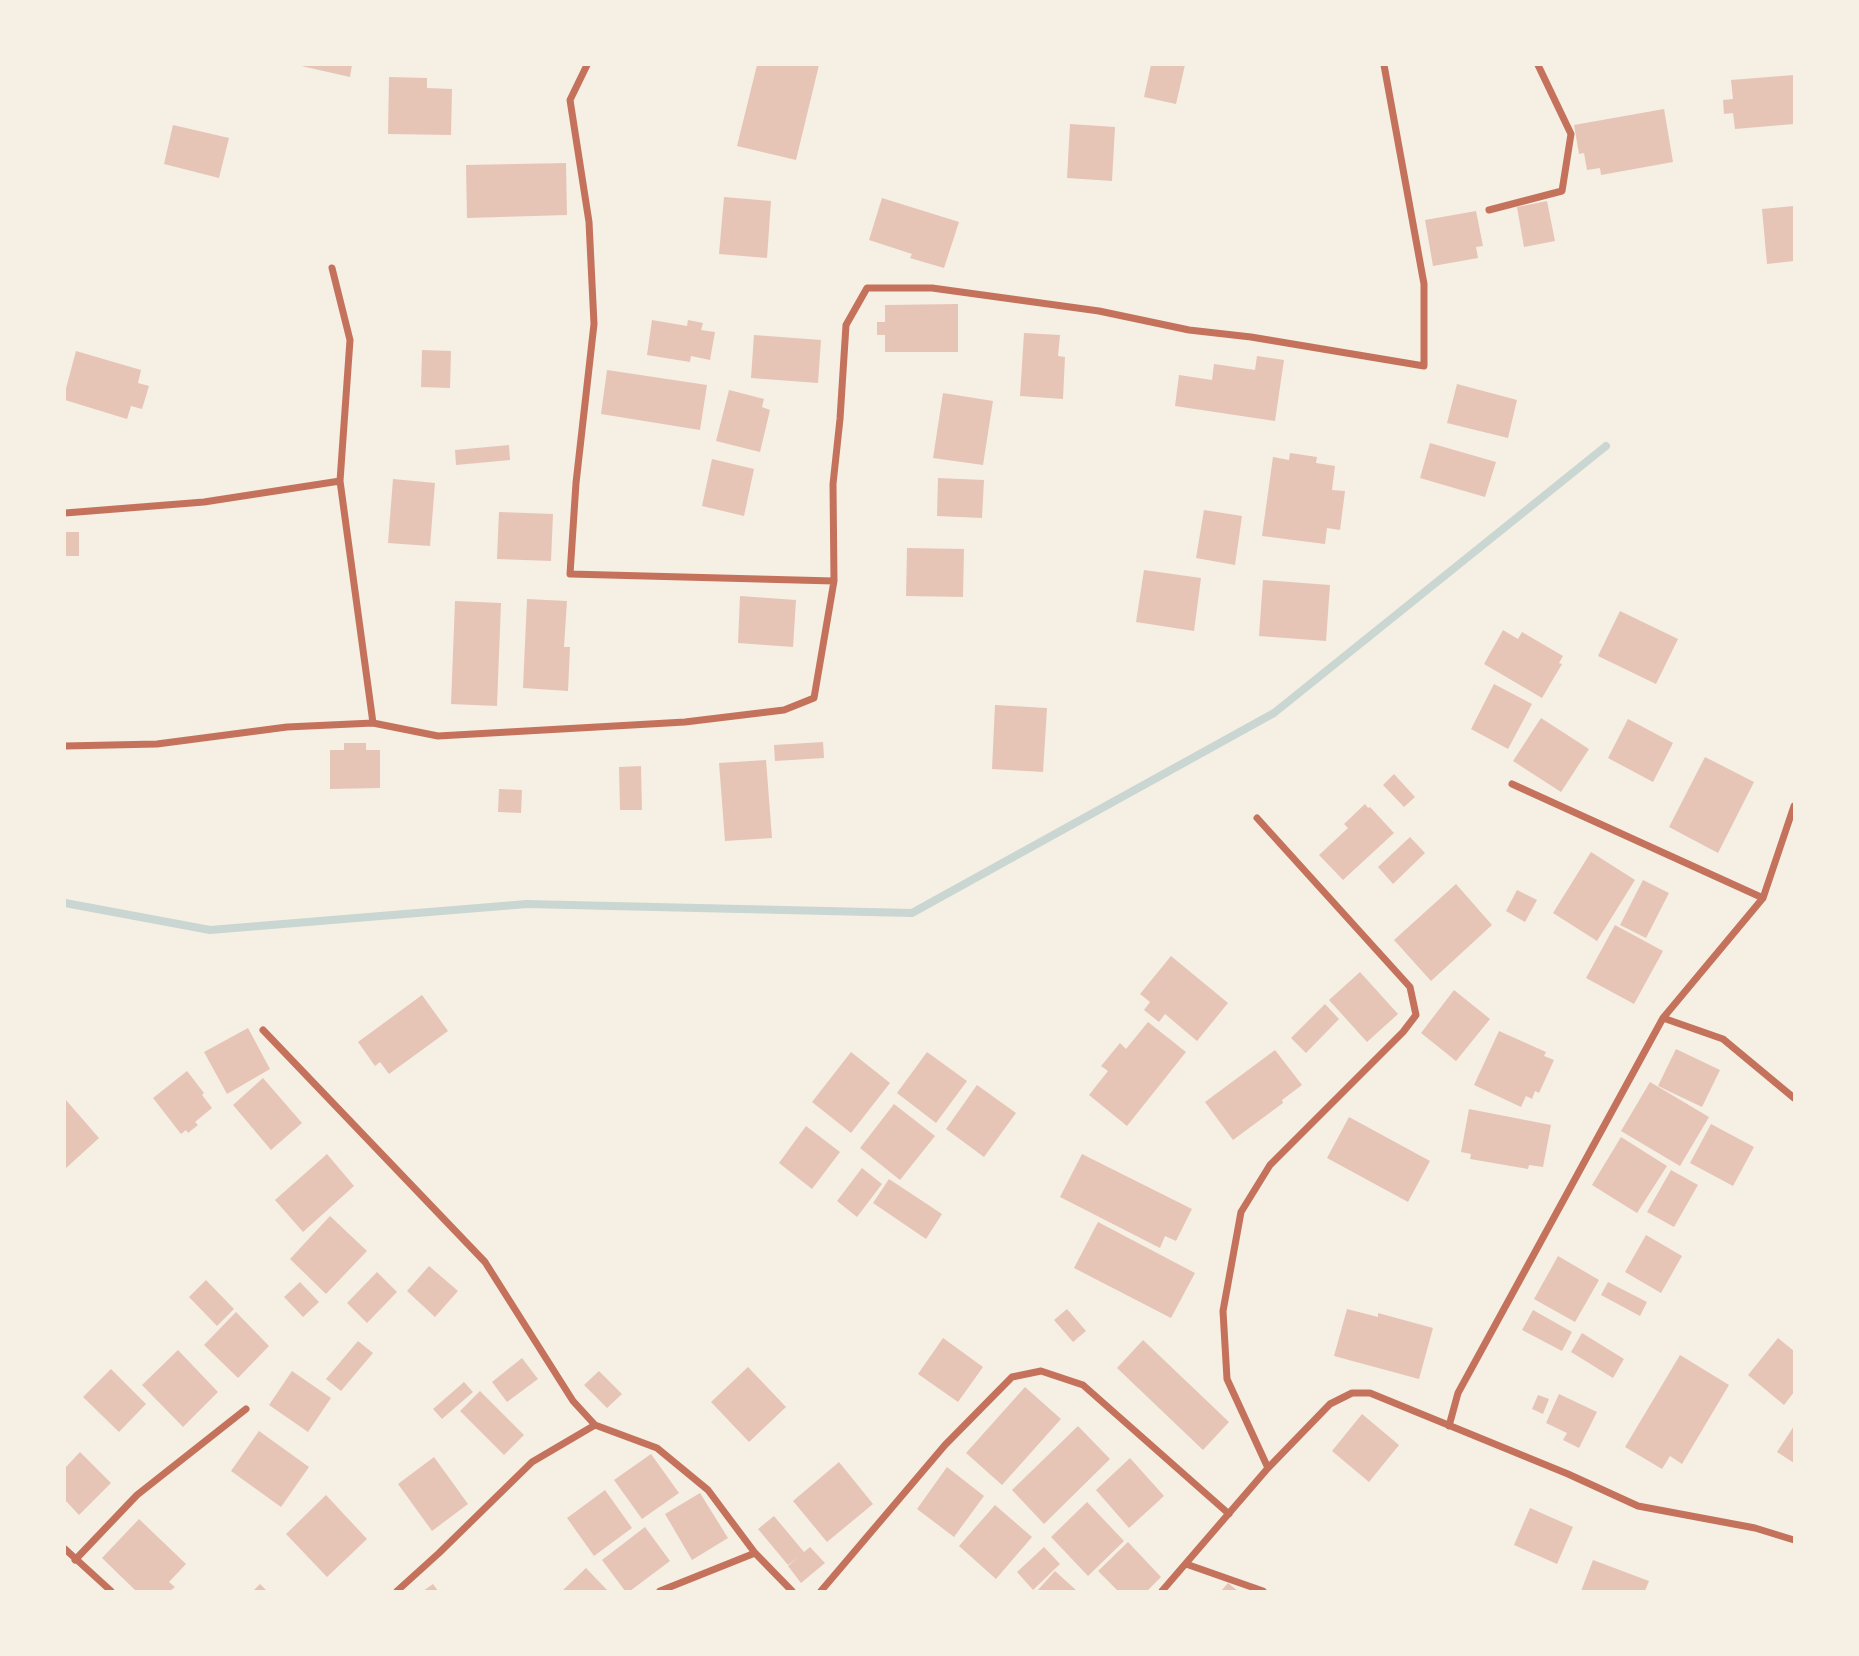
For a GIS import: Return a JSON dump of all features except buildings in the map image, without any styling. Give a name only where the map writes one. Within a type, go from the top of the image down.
[{"type":"street","points":[[587,65],[570,100],[589,222],[594,324],[576,483],[570,574],[834,581]]},
{"type":"street","points":[[65,746],[157,744],[287,727],[373,723],[438,736],[685,722],[784,710],[814,698],[834,581],[833,484],[846,325],[867,288],[932,288],[1099,311],[1189,330],[1251,337],[1424,366],[1424,284],[1384,65]]},
{"type":"street","points":[[1489,210],[1562,191],[1570,134],[1538,65]]},
{"type":"street","points":[[331,268],[349,340],[340,481],[373,723]]},
{"type":"street","points":[[65,513],[204,502],[340,481]]},
{"type":"street","points":[[1512,784],[1763,898]]},
{"type":"street","points":[[1449,1426],[1458,1393],[1663,1018],[1763,898],[1794,806]]},
{"type":"street","points":[[1257,818],[1410,987],[1416,1016],[1270,1165],[1241,1212],[1223,1311],[1227,1379],[1268,1468]]},
{"type":"street","points":[[1663,1018],[1723,1039],[1794,1098]]},
{"type":"street","points":[[262,1030],[485,1262],[573,1401],[595,1425],[657,1448],[708,1490],[755,1553],[792,1591]]},
{"type":"street","points":[[821,1591],[945,1445],[1012,1377],[1041,1371],[1083,1385],[1229,1514]]},
{"type":"street","points":[[1162,1591],[1268,1468],[1330,1404],[1352,1393],[1370,1393],[1568,1474],[1638,1506],[1755,1528],[1794,1540]]},
{"type":"street","points":[[75,1560],[137,1495],[246,1409]]},
{"type":"street","points":[[397,1591],[531,1462],[595,1425]]},
{"type":"street","points":[[65,1549],[111,1591]]},
{"type":"street","points":[[660,1591],[755,1553]]},
{"type":"street","points":[[1186,1564],[1263,1591]]},
{"type":"waterway","points":[[65,903],[210,930],[527,904],[912,913],[1274,713],[1606,446]]}]
